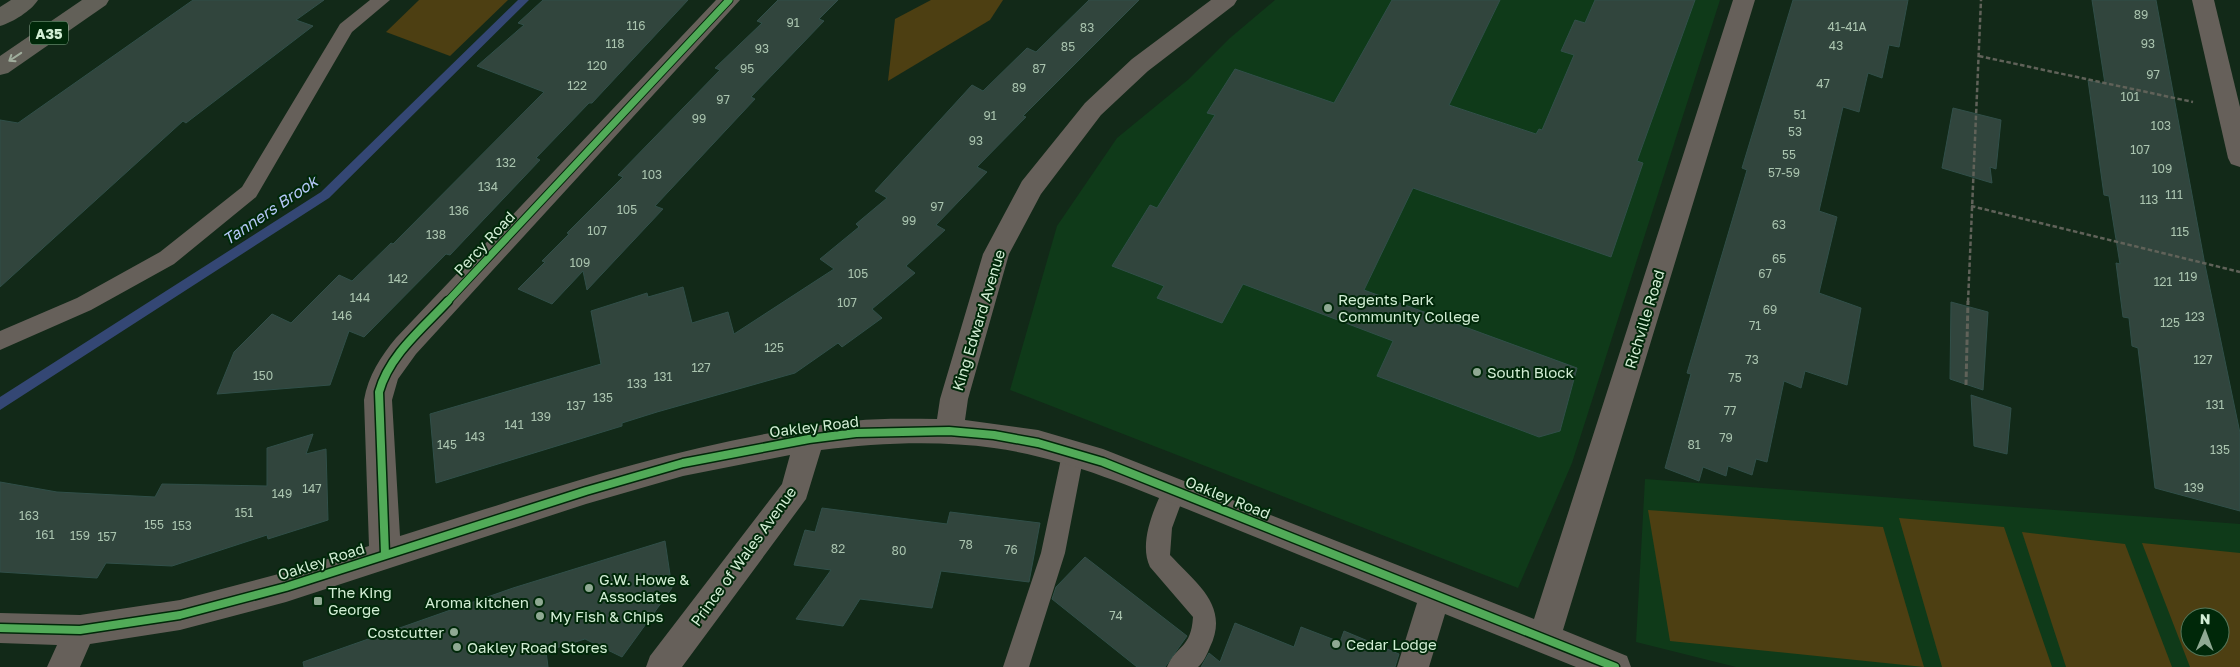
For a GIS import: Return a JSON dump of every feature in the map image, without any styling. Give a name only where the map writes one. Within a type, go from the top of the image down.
[{"type":"main road","name":"A35","points":[[0,18],[27,0]]},
{"type":"main road","name":"A35","points":[[0,67],[98,0]]},
{"type":"street","name":"Percy Road","points":[[386,554],[378,400],[380,386],[385,374],[406,346],[730,0]]},
{"type":"street","name":"King Edward Avenue","points":[[949,431],[954,400],[996,254],[1031,188],[1092,109],[1140,65],[1226,0]]},
{"type":"street","name":"Richville Road","points":[[1544,639],[1744,0]]},
{"type":"street","points":[[2203,0],[2240,158]]},
{"type":"street","name":"Oakley Road","points":[[0,628],[80,630],[180,615],[229,604],[586,491],[683,463],[809,439],[856,433],[949,431],[1038,443],[1103,462],[1615,667]]},
{"type":"street","name":"Prince of Wales Avenue","points":[[662,667],[795,490],[809,439]]},
{"type":"street","points":[[1414,667],[1436,596]]},
{"type":"street","points":[[63,667],[80,630]]},
{"type":"lane","points":[[0,341],[84,304],[167,258],[249,192],[346,28],[381,0]]},
{"type":"lane","points":[[1016,667],[1053,553],[1074,454]]},
{"type":"lane","points":[[1174,490],[1160,528],[1158,559],[1201,606],[1205,617],[1204,633],[1192,655],[1180,667]]},
{"type":"path","points":[[1966,385],[1971,206],[1981,0]]},
{"type":"path","points":[[1979,56],[2228,109]]},
{"type":"path","points":[[1971,206],[2240,272]]},
{"type":"shaded area","points":[[419,0],[508,0],[450,56],[386,32]]},
{"type":"shaded area","points":[[931,0],[1003,0],[990,20],[888,81],[895,19]]},
{"type":"shaded area","name":"Regents Park Community College","points":[[1275,0],[1720,0],[1572,463],[1518,588],[1010,390],[1057,226],[1117,138],[1189,79],[1230,38]]},
{"type":"shaded area","points":[[1645,479],[2240,524],[2240,667],[1736,667],[1636,642]]},
{"type":"shaded area","points":[[1648,510],[1883,527],[1924,667],[1670,641]]},
{"type":"shaded area","points":[[1899,518],[2004,527],[2052,667],[1942,667]]},
{"type":"shaded area","points":[[2022,532],[2125,544],[2172,667],[2066,667]]},
{"type":"shaded area","points":[[2142,543],[2240,553],[2240,667],[2190,667],[2186,657],[2230,657],[2230,607],[2180,607],[2180,641]]},
{"type":"building","points":[[193,0],[324,0],[296,20],[313,26],[186,123],[183,121],[0,287],[0,120],[18,123]]},
{"type":"building","points":[[543,0],[688,0],[592,103],[589,103],[536,158],[540,160],[450,255],[446,254],[364,337],[349,331],[330,385],[217,394],[234,352],[272,314],[291,323],[339,275],[352,281],[391,243],[393,244],[544,92],[477,66],[524,25],[518,23]]},
{"type":"building","points":[[778,0],[838,0],[819,19],[824,21],[751,97],[755,99],[655,206],[663,209],[587,290],[583,271],[552,304],[518,289],[545,262],[542,261],[569,234],[567,233],[623,177],[618,175],[720,70],[715,68],[762,23],[757,21]]},
{"type":"building","points":[[1089,0],[1139,0],[1023,116],[1026,117],[977,167],[987,172],[936,225],[945,230],[906,266],[915,273],[872,309],[882,318],[842,347],[838,343],[795,373],[657,412],[622,423],[622,426],[436,483],[430,414],[601,364],[591,311],[647,293],[648,297],[683,287],[692,323],[728,312],[734,334],[834,269],[820,259],[859,227],[856,224],[887,198],[875,191],[972,85],[983,91],[1027,48],[1036,52]]},
{"type":"building","points":[[1392,0],[1500,0],[1449,105],[1536,134],[1539,129],[1542,130],[1574,55],[1561,51],[1575,20],[1585,23],[1595,0],[1695,0],[1637,161],[1643,163],[1611,257],[1413,188],[1364,290],[1577,368],[1560,431],[1539,437],[1377,376],[1393,341],[1243,284],[1222,323],[1157,298],[1164,286],[1112,266],[1150,205],[1157,208],[1215,115],[1207,113],[1235,69],[1334,103]]},
{"type":"building","points":[[1793,0],[1908,0],[1899,47],[1889,45],[1882,78],[1868,73],[1859,112],[1843,107],[1819,211],[1837,217],[1819,293],[1861,308],[1847,385],[1805,371],[1801,388],[1784,381],[1767,462],[1756,459],[1752,475],[1728,466],[1726,476],[1703,467],[1699,481],[1665,468],[1691,374],[1687,373],[1747,170],[1742,168]]},
{"type":"building","points":[[2092,0],[2156,0],[2205,265],[2240,433],[2240,511],[2155,488],[2138,348],[2132,346],[2129,318],[2123,317],[2116,263],[2120,264],[2109,196],[2104,195],[2088,80],[2105,84]]},
{"type":"building","points":[[1953,108],[2001,120],[1996,169],[1990,167],[1992,183],[1942,168]]},
{"type":"building","points":[[1951,302],[1988,312],[1983,390],[1950,379]]},
{"type":"building","points":[[1971,395],[2011,408],[2007,454],[1974,446]]},
{"type":"building","points":[[313,434],[306,454],[326,449],[328,520],[268,539],[267,535],[172,566],[106,563],[97,578],[0,572],[0,482],[57,492],[155,497],[162,484],[267,486],[267,448]]},
{"type":"building","points":[[822,508],[947,524],[950,512],[1040,523],[1029,582],[941,571],[932,608],[860,599],[843,626],[796,619],[831,570],[794,565],[805,530],[815,532]]},
{"type":"building","points":[[665,541],[672,588],[622,657],[585,639],[546,651],[548,667],[304,667],[303,662],[513,588]]},
{"type":"building","points":[[1085,557],[1187,636],[1165,667],[1137,667],[1052,599],[1056,587]]},
{"type":"building","name":"Cedar Lodge","points":[[1235,623],[1294,647],[1301,627],[1340,642],[1344,631],[1399,654],[1395,667],[1201,667],[1209,653],[1220,662]]},
{"type":"waterway","name":"Tanners Brook","points":[[0,404],[325,195],[524,0]]},
{"type":"cycle path","points":[[385,554],[378,400],[381,385],[388,371],[406,346],[729,0]]},
{"type":"cycle path","points":[[0,628],[80,630],[180,615],[286,587],[586,491],[683,463],[809,439],[856,433],[949,431],[994,435],[1038,443],[1103,462],[1615,667]]},
{"type":"place","name":"Regents Park Community College","points":[[1328,308]]},
{"type":"place","name":"South Block","points":[[1477,372]]},
{"type":"place","name":"G.W. Howe & Associates","points":[[589,588]]},
{"type":"place","name":"The King George","points":[[318,601]]},
{"type":"place","name":"Aroma kitchen","points":[[539,602]]},
{"type":"place","name":"My Fish & Chips","points":[[540,616]]},
{"type":"place","name":"Costcutter","points":[[454,632]]},
{"type":"place","name":"Cedar Lodge","points":[[1336,644]]},
{"type":"place","name":"Oakley Road Stores","points":[[457,647]]}]
